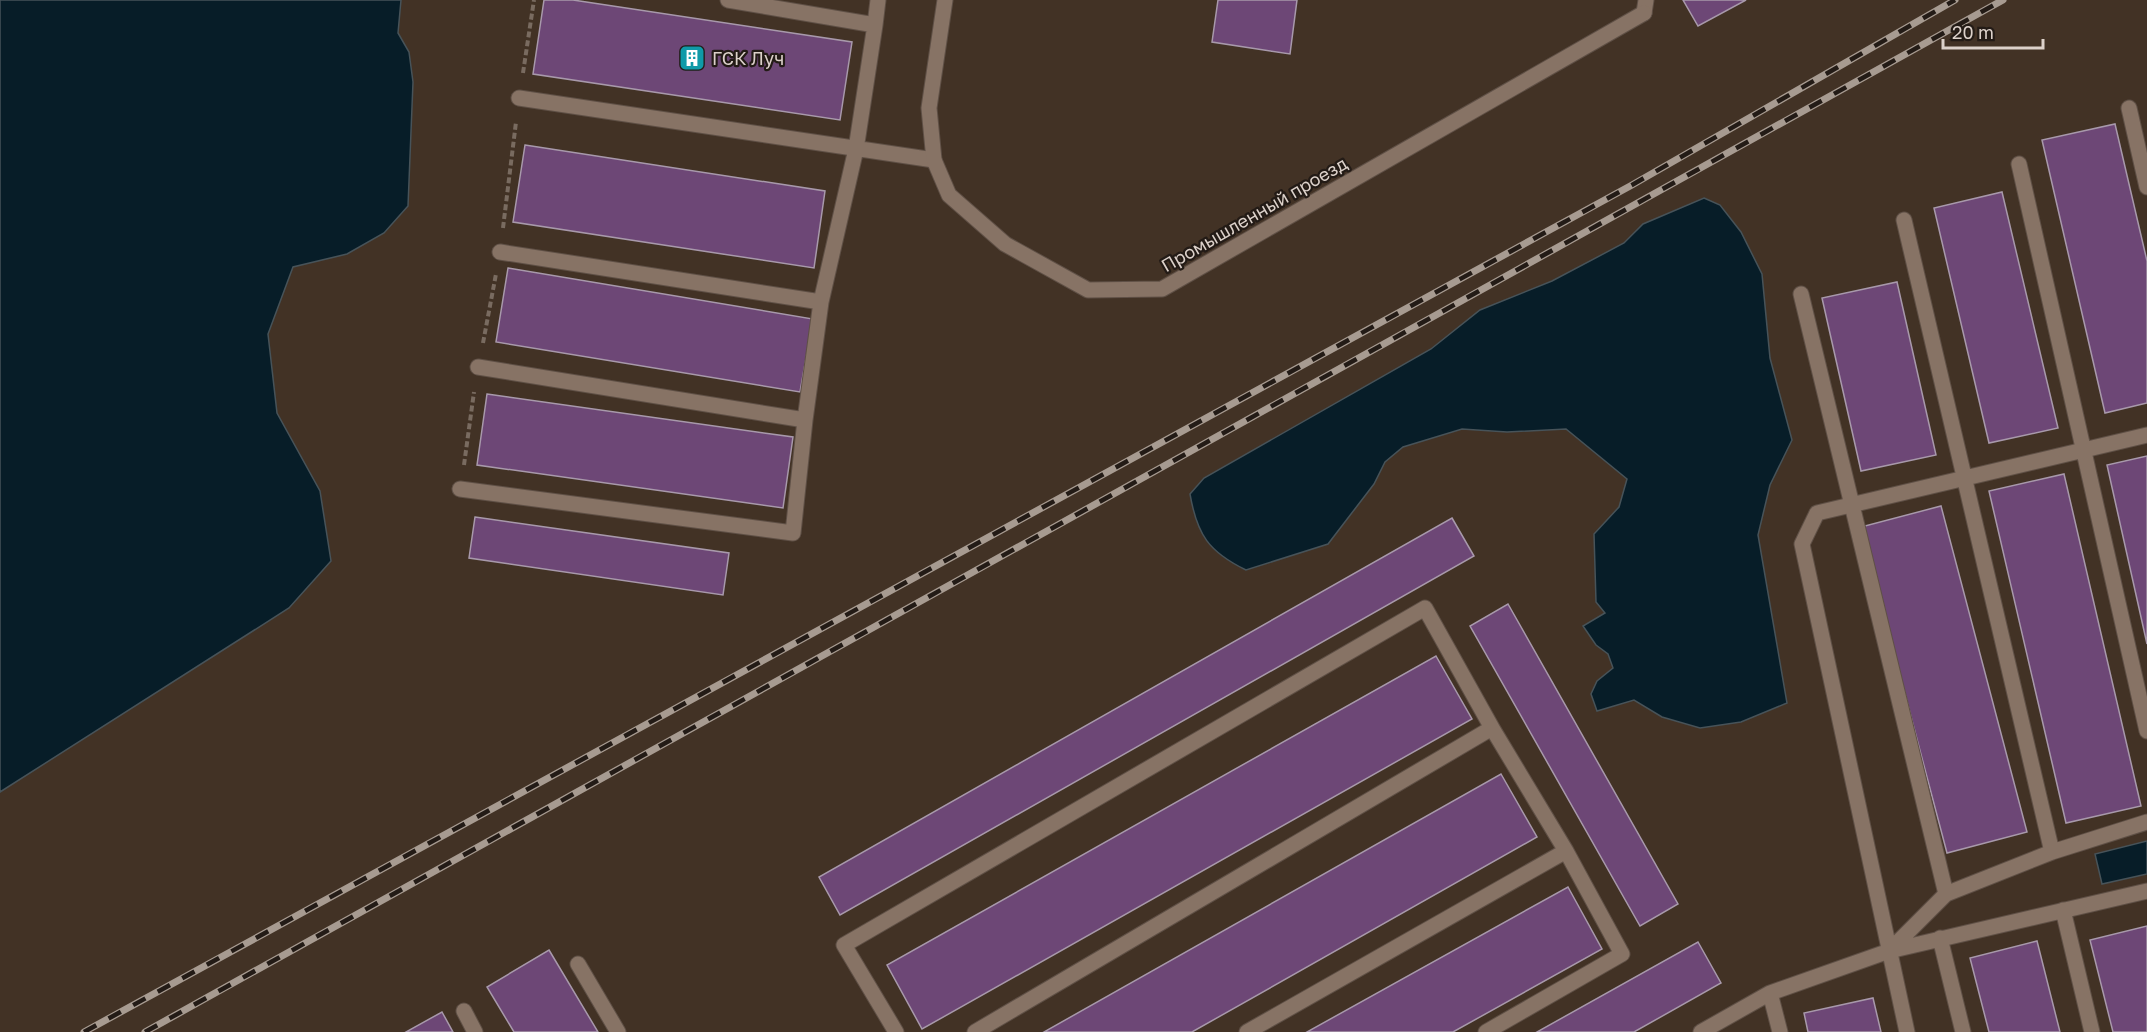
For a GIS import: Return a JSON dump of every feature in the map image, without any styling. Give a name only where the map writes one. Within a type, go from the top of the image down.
[{"type":"street","points":[[728,0],[875,24]]},
{"type":"street","points":[[460,489],[793,533],[820,302],[856,149],[878,0]]},
{"type":"street","name":"Промышленный проезд","points":[[945,0],[929,108],[934,160],[949,195],[1005,244],[1088,290],[1162,289],[1645,6]]},
{"type":"street","points":[[519,98],[934,160]]},
{"type":"street","points":[[2129,108],[2147,187]]},
{"type":"street","points":[[2019,164],[2147,731]]},
{"type":"street","points":[[1904,220],[2052,852]]},
{"type":"street","points":[[500,252],[820,302]]},
{"type":"street","points":[[1801,294],[1946,894]]},
{"type":"street","points":[[478,367],[805,420]]},
{"type":"street","points":[[1907,1032],[1802,544],[1817,513],[2147,435]]},
{"type":"street","points":[[896,1032],[844,945],[1425,608],[1492,728],[1566,851],[1622,954],[1486,1032]]},
{"type":"street","points":[[975,1032],[1492,728]]},
{"type":"street","points":[[1889,951],[1946,894],[2052,852],[2147,822]]},
{"type":"street","points":[[1247,1032],[1566,851]]},
{"type":"street","points":[[1701,1032],[1770,993],[1889,951],[2147,891]]},
{"type":"street","points":[[2063,910],[2092,1032]]},
{"type":"street","points":[[1940,938],[1963,1032]]},
{"type":"street","points":[[578,964],[618,1032]]},
{"type":"street","points":[[1770,993],[1780,1032]]},
{"type":"street","points":[[464,1011],[476,1032]]},
{"type":"water","points":[[0,0],[401,0],[398,33],[409,52],[413,82],[408,206],[384,233],[347,254],[293,267],[268,334],[277,413],[320,491],[331,561],[289,608],[0,792]]},
{"type":"water","points":[[1704,198],[1720,205],[1741,232],[1762,274],[1770,358],[1792,440],[1770,485],[1758,535],[1787,703],[1741,722],[1700,728],[1662,717],[1634,700],[1597,711],[1591,694],[1597,681],[1613,668],[1608,654],[1596,645],[1583,626],[1605,613],[1596,602],[1594,534],[1619,507],[1627,479],[1566,429],[1507,432],[1462,429],[1403,447],[1385,462],[1374,484],[1328,544],[1246,570],[1223,556],[1207,541],[1196,521],[1190,494],[1204,478],[1431,349],[1480,310],[1552,281],[1624,243],[1643,224]]},
{"type":"water","points":[[2147,841],[2147,874],[2102,884],[2095,854]]},
{"type":"building","name":"ГСК Луч","points":[[544,0],[573,0],[852,42],[840,120],[533,74]]},
{"type":"building","points":[[1218,0],[1297,0],[1290,54],[1212,42]]},
{"type":"building","points":[[1683,0],[1746,0],[1698,26]]},
{"type":"building","points":[[2115,124],[2147,261],[2147,403],[2105,413],[2042,140]]},
{"type":"building","points":[[525,145],[825,191],[814,268],[513,222]]},
{"type":"building","points":[[2002,192],[2058,428],[1989,443],[1934,208]]},
{"type":"building","points":[[508,268],[813,319],[800,392],[496,342]]},
{"type":"building","points":[[1897,282],[1936,455],[1861,471],[1822,298]]},
{"type":"building","points":[[487,394],[793,437],[783,508],[477,465]]},
{"type":"building","points":[[2147,456],[2147,644],[2107,465]]},
{"type":"building","points":[[2064,474],[2141,806],[2066,823],[1989,491]]},
{"type":"building","points":[[1941,506],[2027,832],[1947,853],[1861,527]]},
{"type":"building","points":[[475,517],[729,553],[723,595],[469,558]]},
{"type":"building","points":[[1452,518],[1474,556],[840,915],[819,877]]},
{"type":"building","points":[[1508,604],[1678,904],[1640,926],[1470,626]]},
{"type":"building","points":[[1436,656],[1472,719],[922,1029],[887,965]]},
{"type":"building","points":[[1501,774],[1537,837],[1192,1032],[1044,1032]]},
{"type":"building","points":[[1568,887],[1602,949],[1453,1032],[1307,1032]]},
{"type":"building","points":[[2147,926],[2147,1032],[2113,1032],[2090,940]]},
{"type":"building","points":[[2037,941],[2060,1032],[1989,1032],[1970,958]]},
{"type":"building","points":[[1698,942],[1721,983],[1634,1032],[1537,1032]]},
{"type":"building","points":[[549,950],[598,1032],[514,1032],[487,987]]},
{"type":"building","points":[[1873,998],[1881,1032],[1808,1032],[1804,1013]]},
{"type":"building","points":[[442,1012],[453,1032],[406,1032]]},
{"type":"railway","points":[[84,1032],[1632,185],[1955,0]]},
{"type":"railway","points":[[145,1032],[2003,0]]},
{"type":"place","name":"ГСК Луч","points":[[692,58]]}]
